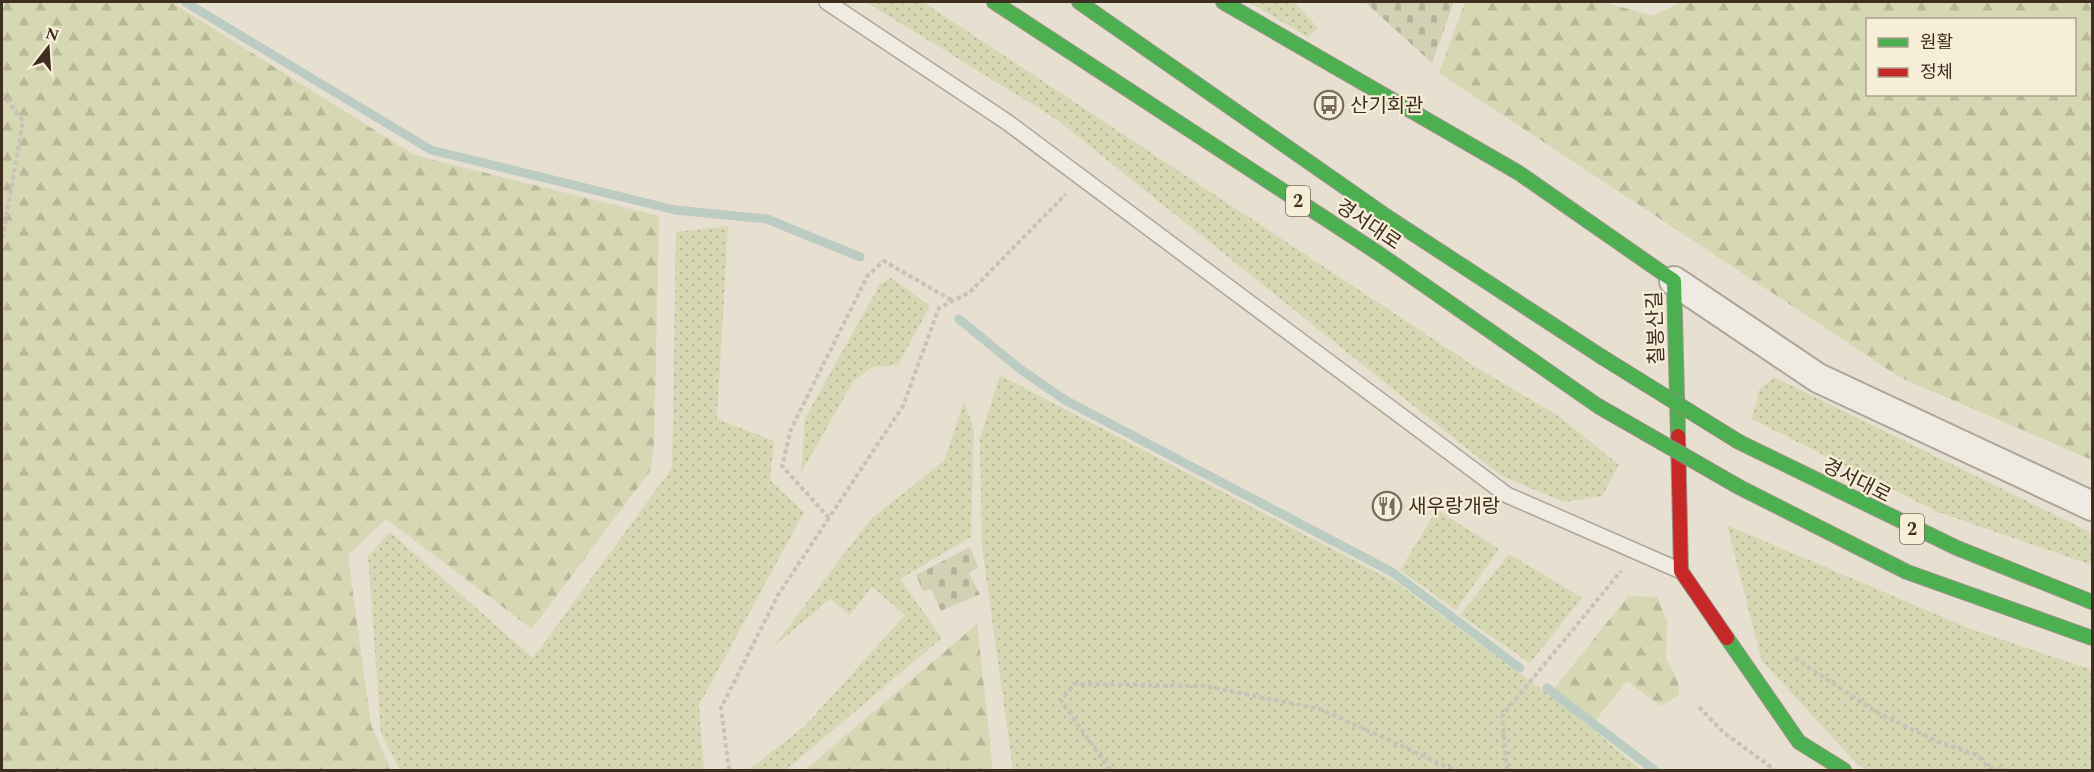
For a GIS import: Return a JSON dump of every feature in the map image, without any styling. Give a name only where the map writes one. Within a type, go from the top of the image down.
[{"type":"main road","name":"경서대로","points":[[994,2],[1378,253],[1598,406],[1738,487],[1907,572],[2092,638]]},
{"type":"main road","name":"경서대로","points":[[1079,2],[1389,218],[1602,357],[1739,442],[1897,523],[2050,588],[2092,602]]},
{"type":"main road","name":"칠봉산길","points":[[1223,2],[1519,173],[1674,281],[1681,571]]},
{"type":"main road","points":[[1681,571],[1799,742],[1844,771]]},
{"type":"street","points":[[1674,281],[1818,378],[2092,506]]},
{"type":"lane","points":[[827,2],[1007,122],[1507,495],[1681,571]]},
{"type":"path","points":[[2,93],[23,121],[2,242]]},
{"type":"path","points":[[729,771],[721,708],[778,595],[903,406],[939,308],[970,292],[1082,178]]},
{"type":"path","points":[[829,518],[782,466],[790,429],[868,275],[884,261],[952,301]]},
{"type":"path","points":[[1508,771],[1502,716],[1637,552]]},
{"type":"path","points":[[1795,658],[1876,712],[1938,742],[1977,755],[1989,768],[2009,771]]},
{"type":"path","points":[[1110,771],[1062,701],[1074,684],[1203,686],[1320,709],[1454,771]]},
{"type":"path","points":[[1699,706],[1723,732],[1775,771]]},
{"type":"green space","points":[[2,2],[171,2],[414,155],[659,216],[654,447],[650,471],[532,629],[386,519],[348,555],[371,725],[391,770],[2,770]]},
{"type":"green space","points":[[866,2],[923,2],[1471,364],[1560,417],[1619,465],[1602,496],[1564,502],[1500,475],[1056,119]]},
{"type":"green space","points":[[1249,2],[1294,2],[1318,28],[1308,37]]},
{"type":"green space","points":[[1365,2],[1454,2],[1432,63]]},
{"type":"green space","points":[[1465,2],[1603,2],[1653,16],[1682,2],[2092,2],[2092,460],[1901,378],[1439,73]]},
{"type":"green space","points":[[728,226],[717,419],[774,441],[770,480],[804,512],[699,705],[704,770],[400,770],[381,733],[368,556],[390,532],[533,658],[672,468],[676,232]]},
{"type":"green space","points":[[891,278],[930,306],[898,365],[873,367],[854,380],[801,473],[805,418],[880,284]]},
{"type":"green space","points":[[1000,375],[1397,583],[1572,712],[1641,770],[1013,770],[982,547],[980,439]]},
{"type":"green space","points":[[1774,377],[2092,533],[2092,565],[1938,512],[1752,419],[1759,390]]},
{"type":"green space","points":[[964,401],[974,430],[971,537],[900,579],[942,638],[786,770],[748,770],[805,726],[905,615],[872,587],[850,615],[830,599],[773,647],[870,520],[944,461]]},
{"type":"green space","points":[[1437,510],[1499,549],[1456,610],[1400,570]]},
{"type":"green space","points":[[1727,525],[1968,628],[2092,670],[2092,770],[1867,770],[1857,764],[1762,661]]},
{"type":"green space","points":[[970,547],[978,567],[969,573],[980,594],[941,611],[931,589],[923,591],[916,575]]},
{"type":"green space","points":[[1509,554],[1582,598],[1530,663],[1460,615]]},
{"type":"green space","points":[[1628,596],[1657,597],[1667,621],[1666,659],[1678,681],[1679,695],[1661,706],[1627,681],[1593,723],[1554,689]]},
{"type":"green space","points":[[977,624],[993,770],[805,770]]},
{"type":"waterway","points":[[185,2],[431,150],[675,210],[767,219],[860,257]]},
{"type":"waterway","points":[[959,319],[1020,369],[1065,400],[1392,572],[1520,668]]},
{"type":"waterway","points":[[1547,688],[1654,770]]},
{"type":"traffic: fast","points":[[994,2],[1378,253],[1598,406]]},
{"type":"traffic: fast","points":[[1079,2],[1389,218],[1602,357]]},
{"type":"traffic: fast","points":[[1223,2],[1519,173],[1674,281],[1678,436]]},
{"type":"traffic: fast","points":[[1602,357],[1739,442]]},
{"type":"traffic: fast","points":[[1598,406],[1739,487]]},
{"type":"traffic: fast","points":[[1739,442],[1957,548],[2092,602]]},
{"type":"traffic: fast","points":[[1739,487],[1907,572],[2092,638]]},
{"type":"traffic: fast","points":[[1727,638],[1799,742],[1844,770]]},
{"type":"traffic: jam","points":[[1678,436],[1681,571],[1727,638]]},
{"type":"place","name":"산기회관","points":[[1329,105]]},
{"type":"place","name":"새우랑개랑","points":[[1387,506]]}]
